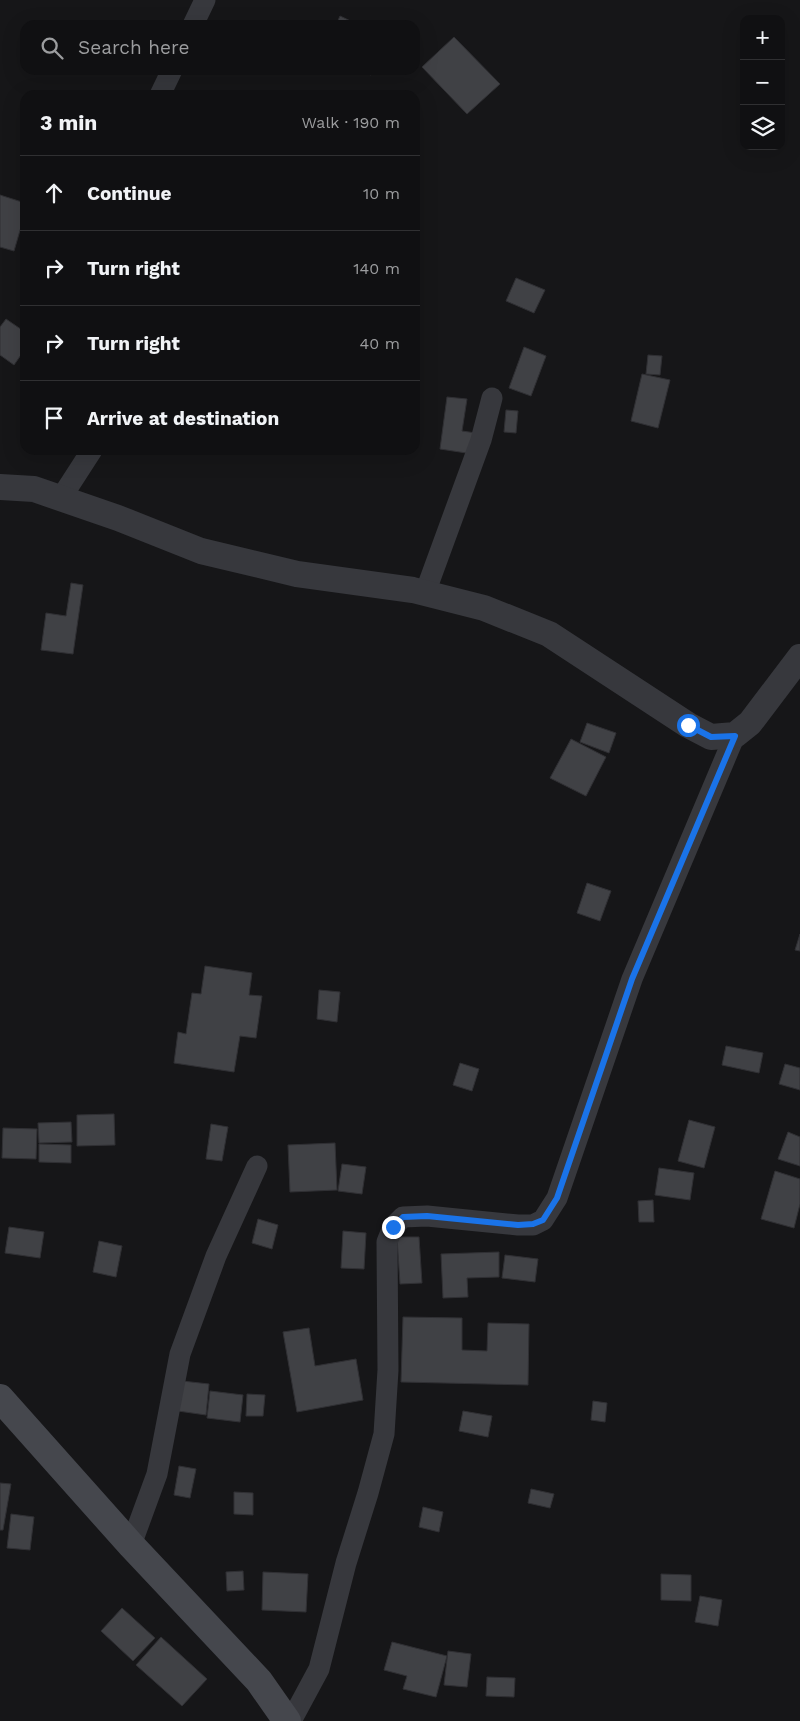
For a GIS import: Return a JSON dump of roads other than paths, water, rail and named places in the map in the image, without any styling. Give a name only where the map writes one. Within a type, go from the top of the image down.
[{"type":"main road","points":[[0,1398],[131,1545],[259,1681],[289,1721]]},
{"type":"street","points":[[195,20],[205,0]]},
{"type":"street","points":[[162,90],[170,75]]},
{"type":"street","points":[[425,593],[481,440],[492,398]]},
{"type":"street","points":[[61,498],[89,455]]},
{"type":"street","points":[[0,487],[34,489],[118,518],[201,551],[297,574],[425,593],[484,608],[549,634],[688,725],[711,737],[735,736]]},
{"type":"street","points":[[289,1721],[319,1669],[346,1563],[384,1434],[388,1370],[388,1242],[393,1227],[403,1217],[411,1216],[518,1225],[533,1224],[543,1220],[557,1198],[632,979],[735,736],[750,723],[800,657]]},
{"type":"street","points":[[131,1545],[157,1474],[180,1354],[216,1256],[257,1166]]}]
